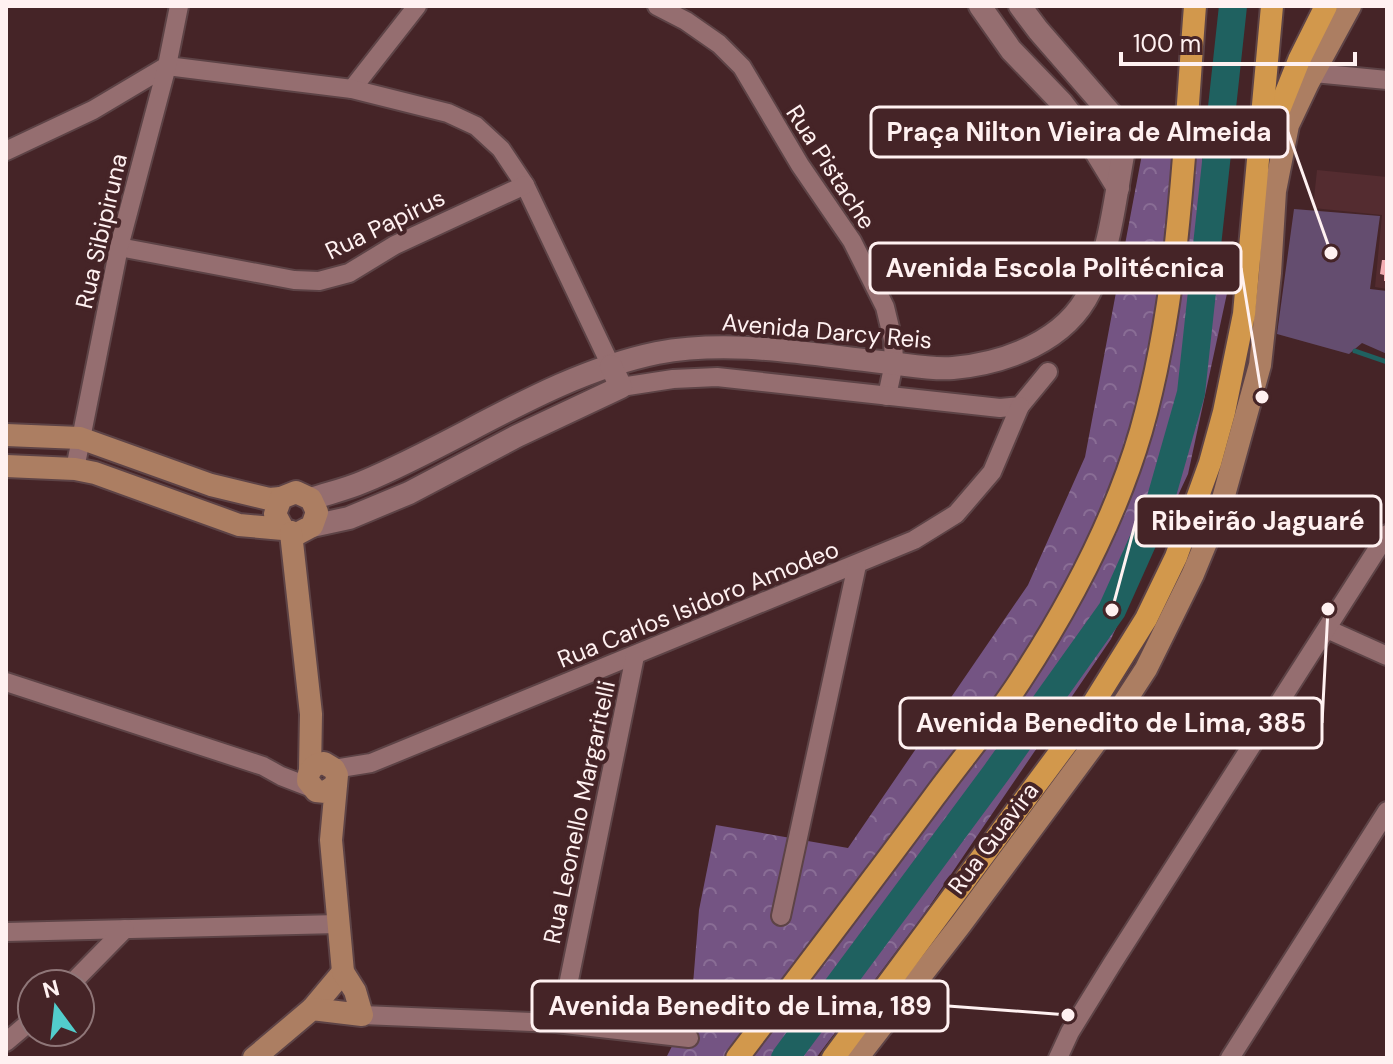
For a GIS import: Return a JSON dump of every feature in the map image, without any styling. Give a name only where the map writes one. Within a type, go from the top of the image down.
[{"type":"highway","points":[[737,1058],[1019,682],[1093,555],[1119,497],[1141,431],[1156,371],[1167,304],[1176,242],[1195,6]]},
{"type":"highway","points":[[833,1058],[1078,728],[1146,619],[1176,557],[1210,463],[1244,314],[1272,6]]},
{"type":"highway","points":[[1259,162],[1278,110],[1326,6]]},
{"type":"main road","name":"Rua Guavira","points":[[857,1058],[1118,712],[1146,669],[1193,574],[1221,506],[1260,365],[1280,161],[1288,125],[1350,6]]},
{"type":"main road","points":[[6,435],[80,438],[211,485],[269,499],[296,492],[311,499],[317,512],[295,530],[239,525],[95,473],[75,469],[6,466]]},
{"type":"main road","points":[[281,498],[275,514],[295,530],[311,714],[331,840],[343,972],[355,991],[362,1015],[312,1009]]},
{"type":"main road","points":[[254,1058],[312,1009],[343,972]]},
{"type":"street","name":"Rua Sibipiruna","points":[[75,469],[119,247],[167,66],[179,6]]},
{"type":"street","points":[[352,89],[417,6]]},
{"type":"street","name":"Rua Pistache","points":[[657,6],[719,44],[742,67],[800,165],[859,254],[885,307],[893,340],[894,363],[887,396]]},
{"type":"street","points":[[980,6],[1011,50],[1069,112],[1118,188]]},
{"type":"street","name":"Avenida Darcy Reis","points":[[311,499],[363,482],[539,394],[611,366],[656,354],[700,347],[760,349],[950,368],[987,363],[1032,348],[1073,318],[1089,292],[1105,252],[1124,150],[1118,122],[1020,6]]},
{"type":"street","points":[[6,151],[93,110],[167,66],[352,89],[448,113],[476,126],[501,149],[525,185],[621,387]]},
{"type":"street","points":[[1314,73],[1387,80]]},
{"type":"street","name":"Rua Papirus","points":[[119,247],[294,280],[319,281],[349,273],[395,245],[525,185]]},
{"type":"street","points":[[295,530],[349,518],[409,493],[621,387],[673,379],[717,377],[983,407],[1020,406],[1048,372]]},
{"type":"street","points":[[534,429],[542,411],[539,394]]},
{"type":"street","name":"Rua Carlos Isidoro Amodeo","points":[[6,682],[263,766],[321,777],[371,763],[914,540],[956,514],[992,472],[1020,406]]},
{"type":"street","points":[[1058,1058],[1070,1032],[1112,964],[1387,534]]},
{"type":"street","points":[[781,916],[857,565]]},
{"type":"street","points":[[1327,629],[1387,656]]},
{"type":"street","name":"Rua Leonello Margaritelli","points":[[556,1023],[567,990],[635,656]]},
{"type":"street","points":[[1230,1058],[1386,813]]},
{"type":"street","points":[[6,932],[339,924]]},
{"type":"street","points":[[87,968],[125,929]]},
{"type":"street","points":[[362,1015],[556,1023],[689,1038]]},
{"type":"shaded area","points":[[1317,170],[1387,177],[1387,289],[1375,287],[1382,215],[1313,208]]},
{"type":"shaded area","points":[[1294,209],[1380,216],[1370,289],[1387,291],[1387,354],[1362,343],[1349,354],[1277,334]]},
{"type":"green space","points":[[1146,133],[1202,158],[1229,284],[1188,474],[1111,639],[922,917],[816,1058],[666,1058],[691,1009],[699,910],[716,825],[848,848],[1028,585],[1085,457]]},
{"type":"building","points":[[1382,260],[1387,260],[1387,281],[1380,274]]},
{"type":"waterway","points":[[785,1058],[996,773],[1112,610],[1159,505],[1191,393],[1233,6]]},
{"type":"waterway","points":[[1355,351],[1387,362]]},
{"type":"place","name":"Praça Nilton Vieira de Almeida","points":[[1331,253]]},
{"type":"place","name":"Avenida Escola Politécnica","points":[[1262,397]]},
{"type":"place","name":"Avenida Benedito de Lima, 385","points":[[1328,609]]},
{"type":"place","name":"Ribeirão Jaguaré","points":[[1112,610]]},
{"type":"place","name":"Avenida Benedito de Lima, 189","points":[[1068,1015]]}]
